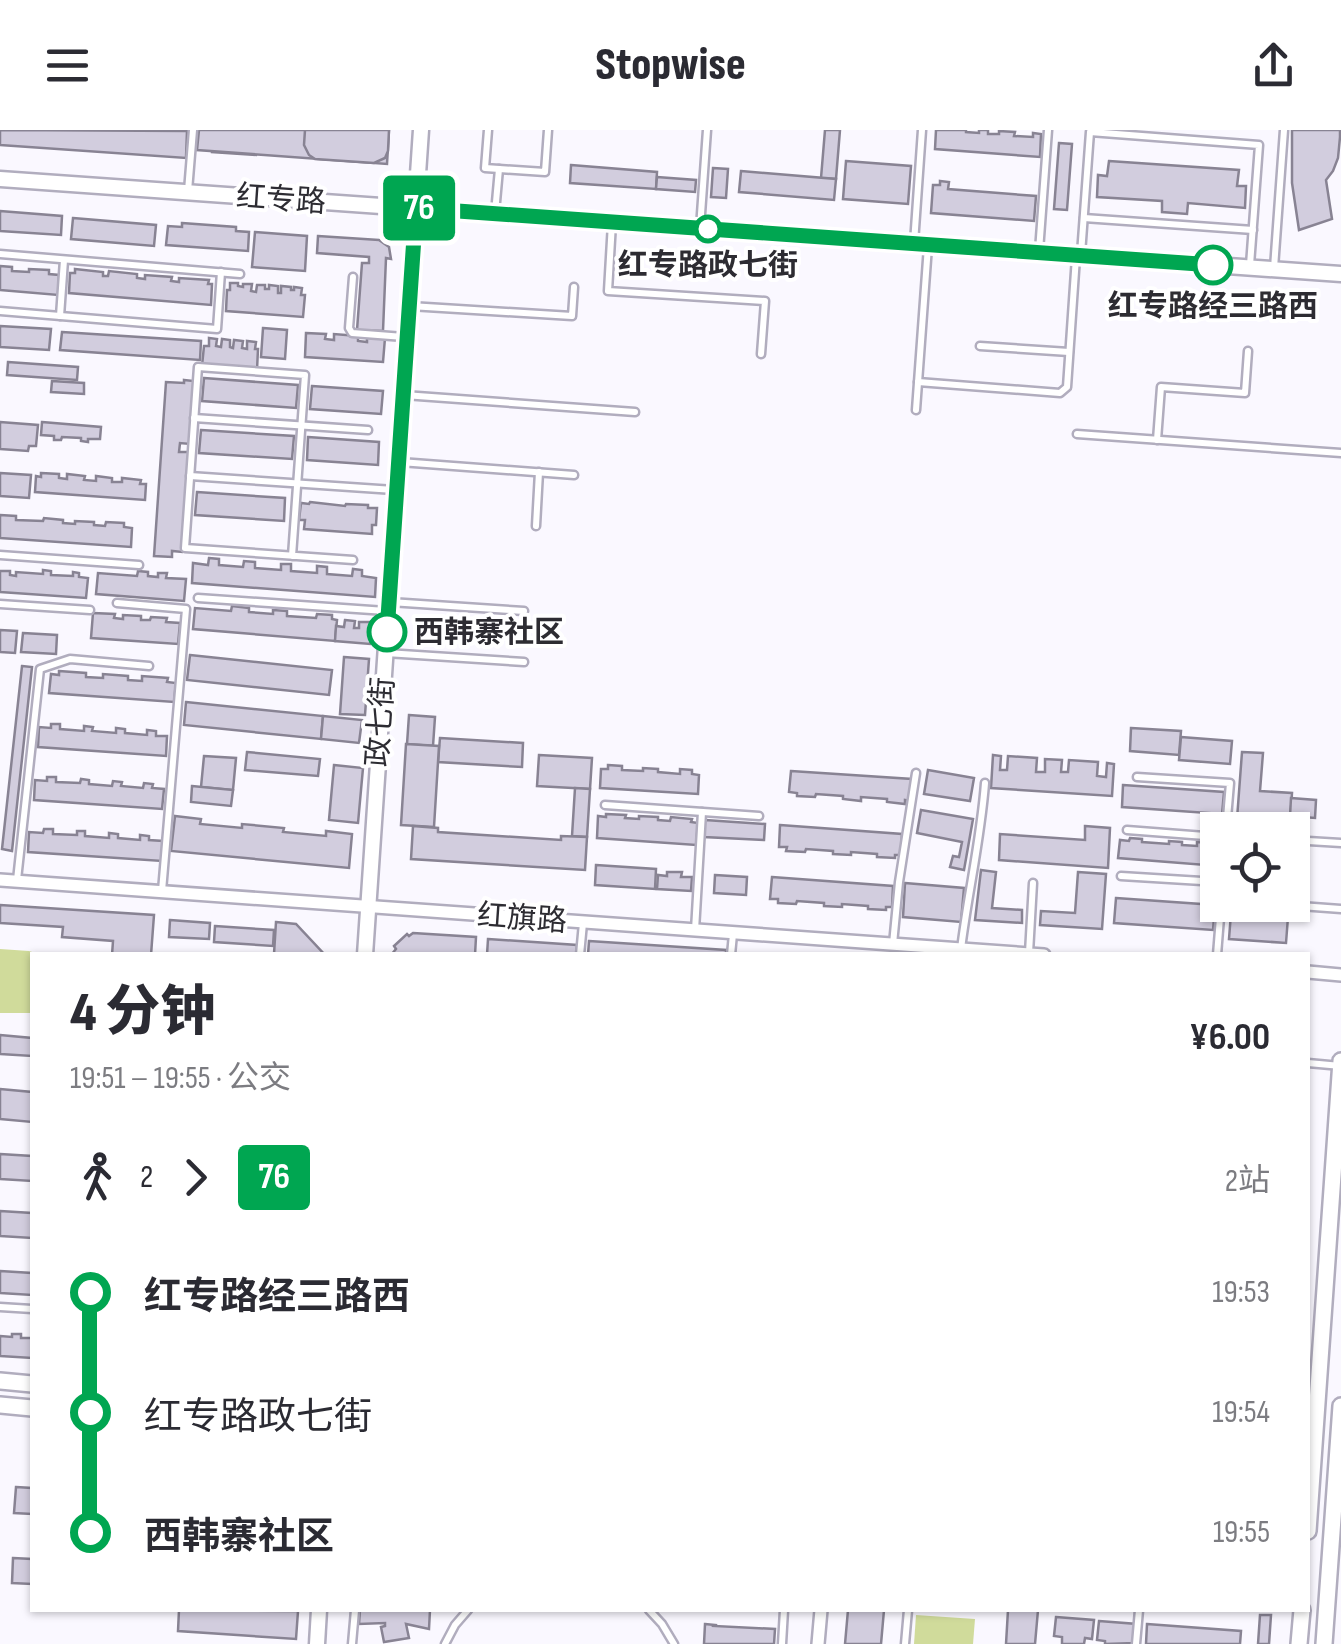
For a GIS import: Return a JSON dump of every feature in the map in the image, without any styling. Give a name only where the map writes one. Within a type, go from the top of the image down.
[{"type":"main road","points":[[1338,1475],[1310,1473],[1341,1063]]},
{"type":"main road","points":[[0,1381],[30,1384]]},
{"type":"main road","points":[[0,1405],[30,1408]]},
{"type":"main road","points":[[1324,1644],[1338,1499],[1341,1406]]},
{"type":"main road","points":[[1310,1497],[1338,1499]]},
{"type":"main road","points":[[1300,1644],[1302,1612]]},
{"type":"street","name":"政七街","points":[[364,952],[421,130]]},
{"type":"street","name":"红专路","points":[[0,178],[1341,274]]},
{"type":"street","name":"红旗路","points":[[0,880],[893,944],[923,951],[1002,952]]},
{"type":"street","points":[[1310,972],[1341,974]]},
{"type":"street","points":[[317,1644],[320,1612]]},
{"type":"street","points":[[818,1644],[820,1612]]},
{"type":"lane","points":[[188,192],[193,130]]},
{"type":"lane","points":[[488,130],[485,168],[545,172],[548,130]]},
{"type":"lane","points":[[700,228],[707,130]]},
{"type":"lane","points":[[916,410],[922,130]]},
{"type":"lane","points":[[1038,253],[1048,130]]},
{"type":"lane","points":[[1274,270],[1284,130]]},
{"type":"lane","points":[[918,382],[1060,392],[1067,387],[1090,132],[1259,145],[1250,268]]},
{"type":"lane","points":[[495,214],[499,169]]},
{"type":"lane","points":[[1084,218],[1253,230]]},
{"type":"lane","points":[[612,222],[608,291],[765,301],[761,354]]},
{"type":"lane","points":[[0,254],[240,274]]},
{"type":"lane","points":[[60,316],[64,260]]},
{"type":"lane","points":[[0,312],[216,329],[221,272]]},
{"type":"lane","points":[[353,277],[349,328],[352,332],[407,337]]},
{"type":"lane","points":[[409,306],[572,316],[574,288]]},
{"type":"lane","points":[[980,346],[1070,352]]},
{"type":"lane","points":[[1157,440],[1161,387],[1245,393],[1248,351]]},
{"type":"lane","points":[[292,556],[305,375],[198,367],[185,548],[292,556],[353,560]]},
{"type":"lane","points":[[403,395],[635,412]]},
{"type":"lane","points":[[194,418],[368,430]]},
{"type":"lane","points":[[1077,434],[1341,453]]},
{"type":"lane","points":[[398,462],[574,474]]},
{"type":"lane","points":[[536,526],[539,472]]},
{"type":"lane","points":[[190,476],[396,490]]},
{"type":"lane","points":[[0,555],[139,565]]},
{"type":"lane","points":[[198,598],[524,610]]},
{"type":"lane","points":[[117,603],[186,609],[162,892]]},
{"type":"lane","points":[[0,604],[90,610]]},
{"type":"lane","points":[[385,654],[524,662]]},
{"type":"lane","points":[[17,881],[40,668],[70,659],[149,666]]},
{"type":"lane","points":[[893,944],[916,773]]},
{"type":"lane","points":[[1137,777],[1230,784],[1228,812]]},
{"type":"lane","points":[[962,949],[985,782]]},
{"type":"lane","points":[[605,805],[759,816]]},
{"type":"lane","points":[[694,930],[702,812]]},
{"type":"lane","points":[[1127,830],[1200,836]]},
{"type":"lane","points":[[1310,841],[1341,843]]},
{"type":"lane","points":[[1121,876],[1200,881]]},
{"type":"lane","points":[[1028,952],[1034,883]]},
{"type":"lane","points":[[1310,907],[1341,909]]},
{"type":"lane","points":[[580,952],[583,922]]},
{"type":"lane","points":[[1218,952],[1220,922]]},
{"type":"lane","points":[[731,952],[732,933]]},
{"type":"lane","points":[[1310,1063],[1341,1063]]},
{"type":"lane","points":[[0,1307],[30,1310]]},
{"type":"lane","points":[[352,1644],[355,1612]]},
{"type":"lane","points":[[445,1644],[466,1612]]},
{"type":"lane","points":[[652,1612],[674,1644]]},
{"type":"lane","points":[[782,1644],[784,1612]]},
{"type":"lane","points":[[905,1644],[908,1612]]},
{"type":"lane","points":[[1136,1644],[1139,1612]]},
{"type":"green space","points":[[0,949],[32,952],[30,1013],[0,1013]]},
{"type":"green space","points":[[916,1615],[975,1619],[973,1644],[914,1644]]},
{"type":"building","points":[[0,130],[187,131],[186,158],[0,145]]},
{"type":"building","points":[[199,130],[273,130],[272,141],[256,155],[212,152],[198,135]]},
{"type":"building","points":[[199,130],[389,130],[387,164],[197,150]]},
{"type":"building","points":[[305,130],[389,130],[388,151],[385,158],[374,163],[315,159],[304,145]]},
{"type":"building","points":[[825,130],[840,130],[836,179],[821,178]]},
{"type":"building","points":[[936,130],[988,130],[988,134],[1015,132],[1014,136],[1033,137],[1033,133],[1041,134],[1040,157],[935,149]]},
{"type":"building","points":[[1292,130],[1340,130],[1338,158],[1326,180],[1332,219],[1299,230],[1292,183]]},
{"type":"building","points":[[1059,143],[1072,144],[1067,210],[1054,209]]},
{"type":"building","points":[[846,161],[911,166],[908,204],[843,199]]},
{"type":"building","points":[[1109,161],[1239,170],[1237,186],[1246,186],[1245,208],[1188,203],[1187,214],[1162,212],[1162,201],[1097,197],[1098,175],[1107,176]]},
{"type":"building","points":[[571,165],[657,172],[656,189],[570,183]]},
{"type":"building","points":[[713,168],[728,169],[726,198],[711,197]]},
{"type":"building","points":[[741,171],[836,179],[834,200],[739,192]]},
{"type":"building","points":[[657,177],[696,180],[695,192],[656,189]]},
{"type":"building","points":[[940,181],[949,182],[948,189],[1036,196],[1034,221],[931,213],[933,185],[940,185]]},
{"type":"building","points":[[0,211],[62,216],[61,235],[0,231]]},
{"type":"building","points":[[73,218],[156,225],[154,246],[71,239]]},
{"type":"building","points":[[182,223],[236,227],[236,231],[249,232],[248,251],[166,245],[168,226],[182,227]]},
{"type":"building","points":[[255,232],[307,236],[305,271],[252,267]]},
{"type":"building","points":[[318,236],[379,240],[389,247],[383,331],[357,330],[362,263],[369,263],[369,257],[317,253]]},
{"type":"building","points":[[0,266],[12,267],[12,271],[49,270],[49,274],[59,275],[58,295],[0,290]]},
{"type":"building","points":[[75,269],[103,272],[103,276],[108,276],[109,271],[137,274],[137,278],[145,279],[145,275],[172,277],[171,281],[179,282],[179,278],[209,280],[211,305],[69,293],[70,273],[75,273]]},
{"type":"building","points":[[230,283],[243,287],[252,284],[251,291],[256,292],[257,285],[265,285],[265,289],[278,286],[278,293],[281,286],[291,290],[302,288],[303,317],[226,311]]},
{"type":"building","points":[[0,326],[51,329],[49,350],[0,347]]},
{"type":"building","points":[[263,328],[287,330],[285,359],[261,357]]},
{"type":"building","points":[[62,332],[201,341],[200,360],[60,350]]},
{"type":"building","points":[[306,333],[326,334],[325,339],[334,340],[334,334],[358,336],[358,341],[367,342],[367,337],[385,338],[383,362],[305,357]]},
{"type":"building","points":[[209,338],[217,339],[216,346],[221,347],[222,339],[230,340],[233,348],[234,340],[243,341],[242,348],[247,349],[247,341],[256,342],[257,370],[202,366]]},
{"type":"building","points":[[8,362],[78,367],[77,380],[7,375]]},
{"type":"building","points":[[204,378],[298,385],[296,408],[202,401]]},
{"type":"building","points":[[52,381],[84,383],[84,394],[51,392]]},
{"type":"building","points":[[194,381],[190,444],[180,443],[179,452],[189,452],[182,552],[172,551],[172,557],[154,556],[166,382]]},
{"type":"building","points":[[312,386],[383,391],[381,414],[310,409]]},
{"type":"building","points":[[0,422],[38,425],[36,446],[29,446],[28,451],[0,449]]},
{"type":"building","points":[[42,422],[101,427],[100,439],[54,440],[54,436],[41,435]]},
{"type":"building","points":[[201,430],[294,436],[292,459],[199,453]]},
{"type":"building","points":[[308,437],[379,442],[378,465],[307,460]]},
{"type":"building","points":[[0,473],[31,475],[29,498],[0,496]]},
{"type":"building","points":[[41,473],[59,474],[59,478],[67,479],[67,474],[96,481],[96,476],[112,478],[112,482],[122,482],[122,478],[141,480],[140,484],[146,484],[145,500],[35,492],[36,476],[41,477]]},
{"type":"building","points":[[197,492],[285,498],[284,521],[195,515]]},
{"type":"building","points":[[301,503],[377,508],[376,525],[372,525],[372,534],[304,529],[305,520],[299,520]]},
{"type":"building","points":[[0,515],[16,516],[16,520],[44,518],[105,526],[106,522],[124,523],[124,527],[132,528],[131,547],[0,538]]},
{"type":"building","points":[[209,558],[219,559],[219,565],[243,567],[244,561],[255,562],[255,568],[281,570],[281,564],[291,564],[291,571],[317,573],[317,566],[327,567],[327,574],[352,576],[353,569],[362,570],[362,576],[376,578],[375,597],[192,583],[193,563],[208,565]]},
{"type":"building","points":[[43,570],[51,571],[51,575],[73,576],[73,572],[88,578],[86,598],[0,592],[0,571],[16,576],[16,572],[43,574]]},
{"type":"building","points":[[138,571],[148,572],[148,576],[167,573],[166,578],[186,579],[184,601],[96,594],[98,573],[137,576]]},
{"type":"building","points":[[232,606],[249,608],[249,612],[287,611],[287,616],[332,615],[337,620],[335,641],[193,629],[195,608],[231,611]]},
{"type":"building","points":[[93,613],[115,614],[114,618],[123,619],[123,615],[141,616],[141,620],[167,618],[166,622],[180,623],[178,644],[91,638]]},
{"type":"building","points":[[345,620],[355,621],[354,628],[359,628],[359,622],[372,622],[370,644],[335,641],[336,626],[344,627]]},
{"type":"building","points":[[0,630],[17,631],[15,653],[0,652]]},
{"type":"building","points":[[23,633],[57,635],[56,654],[21,652]]},
{"type":"building","points":[[190,655],[332,670],[329,695],[187,680]]},
{"type":"building","points":[[344,657],[369,659],[365,715],[340,714]]},
{"type":"building","points":[[22,666],[32,667],[12,851],[2,849]]},
{"type":"building","points":[[59,671],[86,673],[86,677],[128,676],[128,680],[142,681],[142,676],[168,678],[167,682],[176,683],[174,702],[49,693],[51,674],[59,675]]},
{"type":"building","points":[[186,702],[323,716],[321,739],[184,725]]},
{"type":"building","points":[[409,715],[435,717],[433,746],[407,744]]},
{"type":"building","points":[[323,716],[362,720],[359,743],[321,739]]},
{"type":"building","points":[[51,724],[60,724],[60,729],[84,731],[84,726],[93,727],[92,731],[116,733],[116,728],[147,735],[147,730],[156,731],[156,736],[167,736],[166,756],[38,747],[39,727],[51,728]]},
{"type":"building","points":[[1131,728],[1181,731],[1179,755],[1130,751]]},
{"type":"building","points":[[1181,737],[1232,741],[1230,764],[1179,760]]},
{"type":"building","points":[[440,738],[523,743],[522,767],[438,762]]},
{"type":"building","points":[[406,744],[439,746],[434,827],[401,825]]},
{"type":"building","points":[[247,752],[320,759],[318,776],[245,770]]},
{"type":"building","points":[[1242,752],[1263,753],[1260,791],[1292,793],[1291,812],[1238,812]]},
{"type":"building","points":[[539,755],[592,758],[590,789],[537,786]]},
{"type":"building","points":[[993,755],[1001,756],[1000,770],[1007,770],[1008,756],[1037,758],[1036,772],[1045,772],[1045,759],[1062,760],[1061,772],[1068,772],[1069,760],[1098,762],[1097,776],[1106,777],[1107,763],[1114,764],[1112,796],[991,788]]},
{"type":"building","points":[[204,756],[236,758],[233,790],[201,787]]},
{"type":"building","points":[[334,765],[363,768],[358,823],[329,820]]},
{"type":"building","points":[[608,765],[622,766],[622,770],[658,769],[680,774],[680,769],[692,770],[692,774],[699,775],[698,794],[600,788],[601,769],[608,769]]},
{"type":"building","points":[[928,770],[974,778],[970,801],[924,794]]},
{"type":"building","points":[[791,771],[912,779],[911,801],[905,800],[905,804],[861,797],[861,801],[843,796],[797,796],[789,792]]},
{"type":"building","points":[[47,777],[56,777],[56,782],[80,783],[81,779],[89,780],[89,784],[112,786],[113,781],[122,782],[121,786],[143,788],[144,783],[153,784],[152,788],[164,789],[162,809],[34,800],[35,780],[47,781]]},
{"type":"building","points":[[1123,785],[1224,792],[1222,812],[1122,807]]},
{"type":"building","points":[[192,786],[233,790],[231,806],[191,802]]},
{"type":"building","points":[[575,788],[590,789],[587,837],[572,836]]},
{"type":"building","points":[[1291,798],[1316,800],[1315,818],[1310,818],[1310,812],[1290,812]]},
{"type":"building","points":[[921,810],[973,819],[964,870],[950,867],[953,856],[959,857],[962,842],[917,833]]},
{"type":"building","points":[[175,816],[201,819],[200,824],[284,828],[283,832],[326,836],[326,831],[352,834],[349,868],[171,851]]},
{"type":"building","points":[[598,816],[670,821],[671,817],[692,819],[691,822],[698,823],[696,845],[597,838]]},
{"type":"building","points":[[705,820],[765,824],[764,840],[704,837]]},
{"type":"building","points":[[780,825],[902,834],[901,855],[895,858],[806,849],[786,851],[787,847],[779,847]]},
{"type":"building","points":[[413,826],[438,828],[438,832],[561,840],[561,836],[587,837],[585,870],[411,859]]},
{"type":"building","points":[[1085,826],[1110,828],[1108,868],[999,860],[1000,834],[1085,840]]},
{"type":"building","points":[[44,829],[53,829],[53,834],[77,835],[77,831],[85,831],[85,836],[109,838],[109,833],[140,840],[140,835],[149,836],[149,840],[163,841],[162,861],[28,852],[29,832],[43,833]]},
{"type":"building","points":[[1130,838],[1197,846],[1200,842],[1200,865],[1118,858],[1120,840]]},
{"type":"building","points":[[596,865],[656,869],[655,889],[595,885]]},
{"type":"building","points":[[981,870],[996,872],[992,908],[1022,910],[1022,923],[975,920]]},
{"type":"building","points":[[667,872],[692,877],[691,891],[657,889],[658,875],[667,876]]},
{"type":"building","points":[[1078,872],[1106,874],[1102,929],[1040,925],[1041,911],[1075,913]]},
{"type":"building","points":[[715,875],[747,877],[746,895],[714,893]]},
{"type":"building","points":[[772,877],[893,886],[892,907],[886,910],[797,901],[778,903],[778,899],[770,899]]},
{"type":"building","points":[[905,883],[964,888],[961,922],[903,917]]},
{"type":"building","points":[[1116,898],[1200,904],[1200,922],[1214,922],[1213,930],[1114,923]]},
{"type":"building","points":[[0,905],[154,915],[151,952],[112,952],[113,941],[62,937],[63,927],[0,923]]},
{"type":"building","points":[[170,920],[210,923],[209,939],[169,937]]},
{"type":"building","points":[[276,922],[296,924],[322,952],[274,952]]},
{"type":"building","points":[[1230,922],[1288,922],[1286,943],[1229,939]]},
{"type":"building","points":[[215,926],[274,930],[273,946],[214,942]]},
{"type":"building","points":[[413,933],[476,937],[475,952],[394,952],[394,946]]},
{"type":"building","points":[[488,939],[577,945],[576,952],[487,952]]},
{"type":"building","points":[[589,941],[726,950],[726,952],[588,952]]},
{"type":"building","points":[[0,1035],[30,1038],[30,1056],[0,1054]]},
{"type":"building","points":[[0,1089],[30,1092],[30,1122],[0,1119]]},
{"type":"building","points":[[0,1154],[30,1156],[30,1181],[0,1179]]},
{"type":"building","points":[[0,1211],[30,1213],[30,1238],[0,1236]]},
{"type":"building","points":[[0,1271],[30,1273],[30,1295],[0,1293]]},
{"type":"building","points":[[21,1334],[21,1338],[30,1338],[30,1358],[0,1356],[0,1336]]},
{"type":"building","points":[[16,1487],[30,1488],[30,1514],[14,1513]]},
{"type":"building","points":[[13,1558],[30,1559],[30,1584],[12,1583]]},
{"type":"building","points":[[179,1612],[298,1612],[296,1639],[178,1631]]},
{"type":"building","points":[[360,1612],[430,1612],[429,1629],[406,1624],[409,1638],[384,1642],[381,1627],[385,1623],[359,1624]]},
{"type":"building","points":[[848,1612],[884,1612],[881,1644],[845,1644]]},
{"type":"building","points":[[1008,1612],[1038,1612],[1035,1644],[1006,1644]]},
{"type":"building","points":[[1260,1615],[1271,1615],[1269,1644],[1258,1644]]},
{"type":"building","points":[[1056,1617],[1094,1620],[1092,1639],[1085,1638],[1084,1644],[1062,1644],[1062,1637],[1054,1636]]},
{"type":"building","points":[[1099,1621],[1137,1624],[1135,1643],[1105,1644],[1097,1640]]},
{"type":"building","points":[[705,1624],[775,1629],[774,1644],[704,1644]]},
{"type":"building","points":[[1147,1624],[1241,1631],[1240,1644],[1146,1644]]},
{"type":"bus line","name":"76","points":[[387,632],[416,208],[1213,265]]},
{"type":"place","name":"红专路政七街","points":[[708,229]]},
{"type":"place","name":"红专路经三路西","points":[[1213,265]]},
{"type":"place","name":"西韩寨社区","points":[[387,632]]}]
